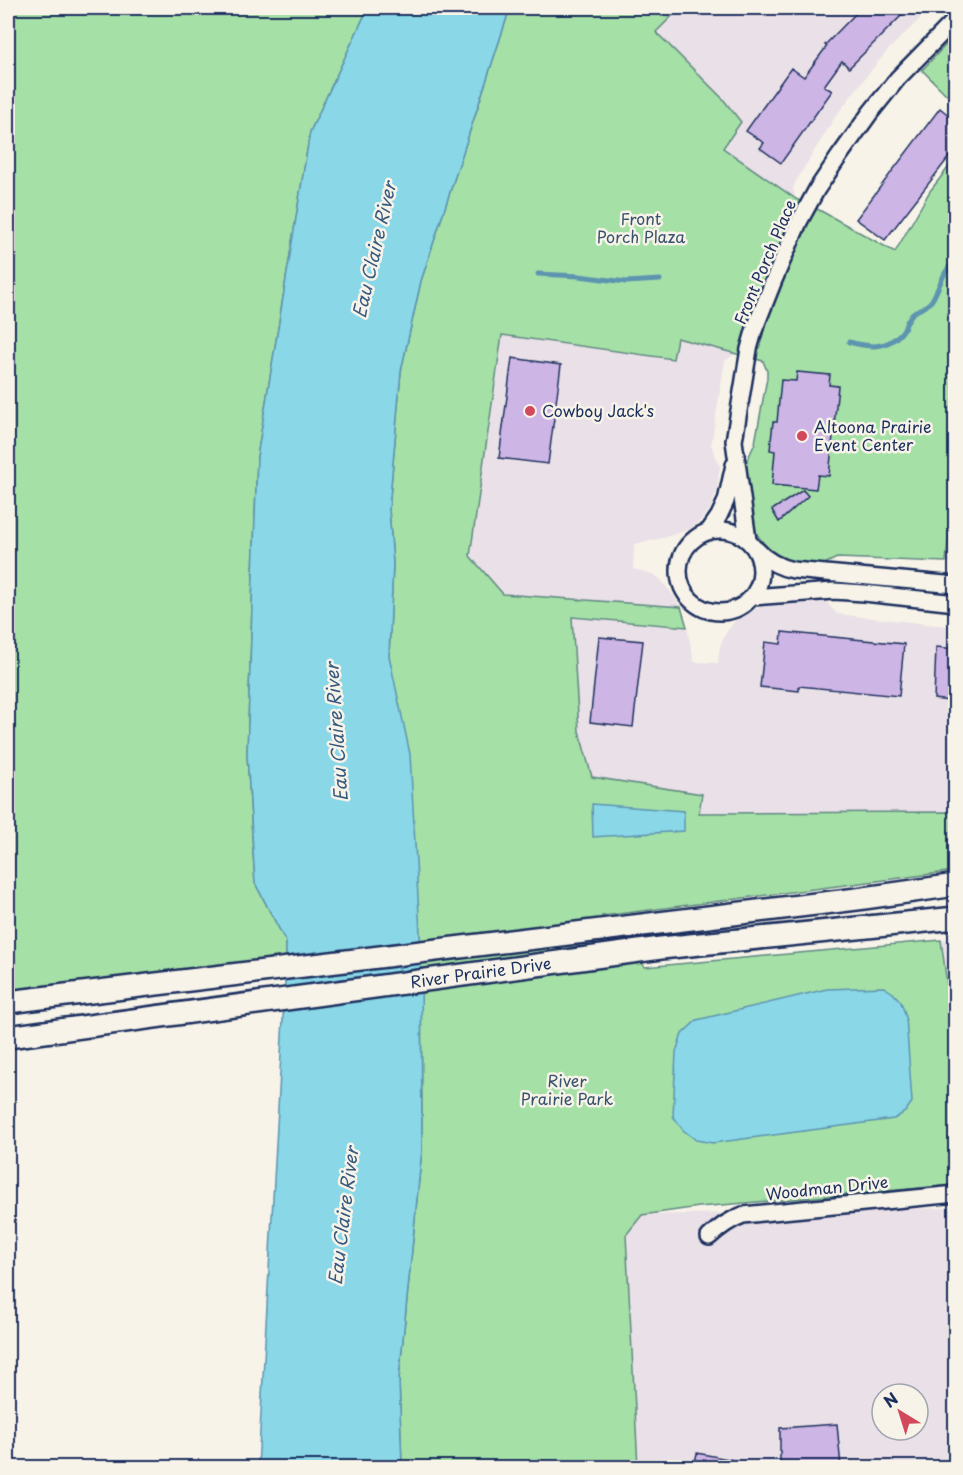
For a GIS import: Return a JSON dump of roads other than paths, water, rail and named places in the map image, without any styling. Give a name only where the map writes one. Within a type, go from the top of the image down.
[{"type":"main road","name":"River Prairie Drive","points":[[8,1002],[956,885]]},
{"type":"main road","name":"River Prairie Drive","points":[[8,1037],[662,948],[956,918]]},
{"type":"street","name":"Front Porch Place","points":[[736,460],[734,441],[749,349],[769,291],[799,222],[817,189],[870,113],[898,78],[956,20]]},
{"type":"street","points":[[708,532],[723,508],[736,460]]},
{"type":"street","points":[[736,460],[751,543],[760,558],[762,572],[759,585],[752,597],[740,607],[729,611],[718,612],[698,606],[688,597],[682,587],[679,575],[683,552],[698,536],[718,530],[739,534],[751,543],[772,562],[782,568],[956,585]]},
{"type":"street","points":[[752,597],[834,591],[956,603]]},
{"type":"street","name":"Woodman Drive","points":[[710,1238],[719,1227],[743,1215],[956,1194]]},
{"type":"water","name":"Eau Claire River","points":[[368,8],[510,8],[421,281],[401,371],[389,509],[393,564],[389,656],[410,754],[421,951],[422,1149],[399,1379],[402,1467],[258,1467],[286,942],[255,883],[247,754],[257,457],[310,132]]},
{"type":"water","points":[[592,804],[684,811],[684,831],[593,837]]},
{"type":"water","points":[[884,987],[901,1002],[906,1017],[912,1102],[905,1112],[894,1119],[713,1143],[696,1140],[683,1130],[673,1116],[676,1052],[682,1034],[697,1020],[827,989]]},
{"type":"waterway","points":[[849,342],[876,346],[895,338],[903,331],[911,315],[930,303],[945,274],[956,260]]},
{"type":"waterway","points":[[538,274],[626,282],[660,280]]},
{"type":"place","name":"Cowboy Jack's","points":[[530,411]]},
{"type":"place","name":"Altoona Prairie Event Center","points":[[802,436]]},
{"type":"park label","name":"Front Porch Plaza","points":[[641,228]]},
{"type":"park label","name":"River Prairie Park","points":[[567,1090]]}]
